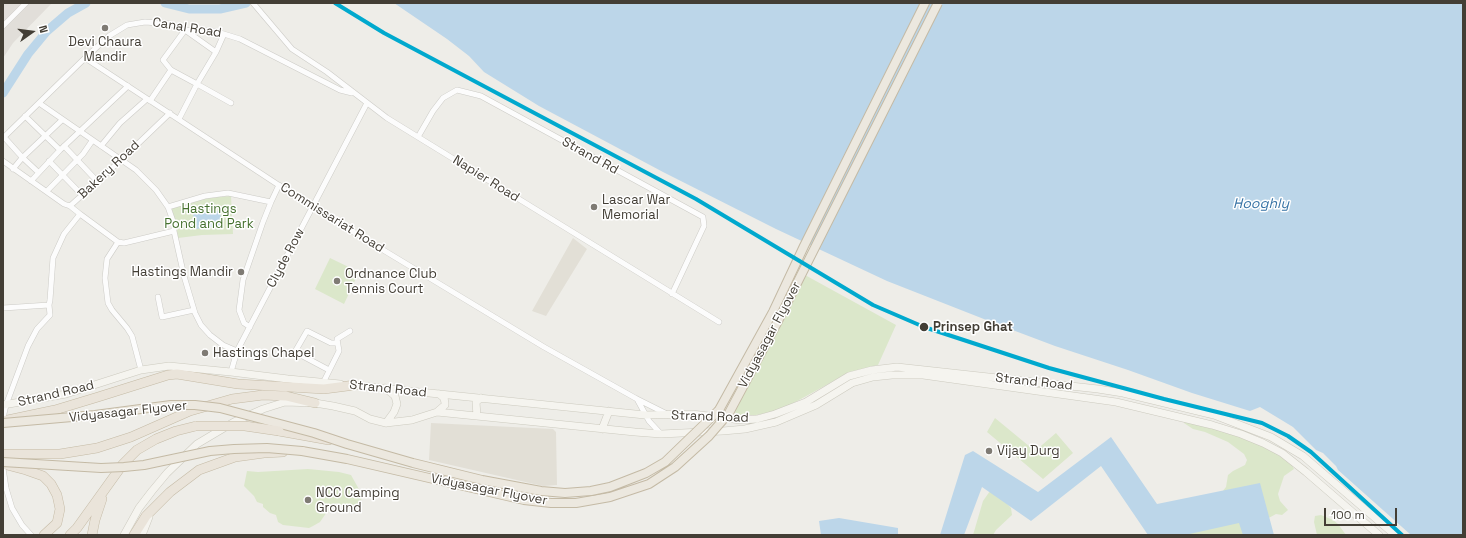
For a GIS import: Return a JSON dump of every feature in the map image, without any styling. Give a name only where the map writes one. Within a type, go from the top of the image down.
[{"type":"highway","name":"Vidyasagar Flyover","points":[[3,421],[95,415],[171,406],[194,405],[220,408],[314,433],[413,463],[482,480],[541,491],[565,493],[591,491],[610,487],[646,473],[665,462],[719,410],[773,312],[804,246],[899,58],[925,3]]},
{"type":"highway","name":"Vidyasagar Flyover","points":[[3,463],[101,468],[124,467],[144,465],[210,451],[267,448],[302,451],[347,459],[524,500],[550,503],[576,503],[610,498],[649,484],[675,467],[709,436],[729,413],[781,316],[938,3]]},
{"type":"highway","points":[[3,421],[55,410],[168,375],[177,374],[238,384],[324,389],[355,385]]},
{"type":"highway","points":[[3,454],[60,454],[97,448],[131,437],[190,411],[232,399],[263,396],[286,396],[315,403]]},
{"type":"highway","points":[[74,532],[123,464],[137,450],[156,438],[176,431],[196,426],[245,426],[347,444]]},
{"type":"highway","points":[[134,535],[151,511],[170,492],[199,470],[235,457],[264,453],[302,451]]},
{"type":"highway","points":[[3,463],[43,476],[51,484],[57,495],[60,509],[57,523],[44,535]]},
{"type":"highway","points":[[92,535],[95,520],[109,483]]},
{"type":"main road","name":"Strand Road","points":[[5,405],[66,394],[141,370],[169,366],[645,415],[692,414],[741,420],[757,419],[806,402],[849,376],[872,370],[897,367],[1098,389],[1123,393],[1214,415],[1271,437],[1303,456],[1395,535]]},
{"type":"main road","name":"Strand Road","points":[[124,535],[139,508],[152,491],[167,473],[197,444],[234,422],[263,409],[285,402],[315,403],[355,411],[370,419],[386,423],[412,420],[436,412],[602,430],[662,434],[723,432],[763,426],[816,406],[852,384],[873,377],[892,375],[923,375],[1116,402],[1212,426],[1262,443],[1282,454],[1306,472],[1379,535]]},
{"type":"main road","points":[[384,388],[395,396],[396,404],[394,412],[386,423]]},
{"type":"main road","points":[[436,412],[445,405],[444,398],[439,394]]},
{"type":"main road","points":[[477,416],[476,402],[481,398]]},
{"type":"main road","points":[[602,430],[609,411]]},
{"type":"main road","points":[[1212,426],[1214,415]]},
{"type":"main road","points":[[142,535],[151,511]]},
{"type":"street","points":[[3,26],[26,3]]},
{"type":"street","name":"Napier Road","points":[[254,3],[266,20],[292,49],[326,72],[387,118],[719,322]]},
{"type":"street","name":"Canal Road","points":[[4,138],[109,36],[127,25],[145,22],[171,24],[186,30],[214,31],[240,39],[340,90],[354,93]]},
{"type":"street","points":[[216,52],[186,30],[163,60],[172,70],[231,103]]},
{"type":"street","points":[[179,119],[216,52],[224,34]]},
{"type":"street","name":"Commissariat Road","points":[[85,58],[312,207],[544,347],[636,399],[668,415]]},
{"type":"street","points":[[101,146],[120,123],[149,100],[172,70]]},
{"type":"street","points":[[31,181],[62,148],[128,86]]},
{"type":"street","name":"Strand Rd","points":[[418,137],[433,111],[443,98],[457,90],[481,96],[703,217],[704,226],[672,294]]},
{"type":"street","points":[[39,103],[136,170],[156,190],[168,207],[174,224],[174,231],[184,276],[194,310],[201,325],[210,335],[223,345],[237,351]]},
{"type":"street","name":"Clyde Row","points":[[231,372],[237,351],[367,103]]},
{"type":"street","name":"Bakery Road","points":[[3,421],[5,405],[28,346],[37,329],[50,315],[49,305],[53,258],[64,234],[80,214],[70,206],[170,113]]},
{"type":"street","points":[[25,116],[45,136],[78,160],[97,181]]},
{"type":"street","points":[[13,169],[22,158],[62,120]]},
{"type":"street","points":[[4,138],[22,158],[38,172]]},
{"type":"street","points":[[47,191],[78,160],[92,141]]},
{"type":"street","points":[[3,161],[64,204],[70,206]]},
{"type":"street","points":[[49,161],[82,195]]},
{"type":"street","points":[[250,327],[244,323],[239,310],[243,280],[256,239],[279,185]]},
{"type":"street","points":[[168,207],[205,196],[228,193],[271,202]]},
{"type":"street","points":[[80,214],[118,242],[124,243],[174,231]]},
{"type":"street","points":[[118,242],[107,259],[105,278],[108,303],[132,336],[141,370]]},
{"type":"street","points":[[158,297],[162,317],[194,310]]},
{"type":"street","points":[[3,308],[49,305]]},
{"type":"street","points":[[329,370],[297,353],[296,350],[307,331],[331,343],[337,343]]},
{"type":"street","points":[[323,383],[339,351],[337,339],[350,331]]},
{"type":"street","points":[[636,399],[645,415],[662,434]]},
{"type":"street","points":[[3,468],[6,488],[12,508],[22,525],[31,535]]},
{"type":"shaded area","points":[[3,3],[25,3],[3,25]]},
{"type":"shaded area","points":[[29,3],[52,3],[13,43],[3,58],[3,29]]},
{"type":"shaded area","points":[[573,238],[587,249],[546,316],[532,311]]},
{"type":"shaded area","points":[[431,423],[553,429],[556,432],[557,485],[543,486],[429,460]]},
{"type":"green space","name":"Hastings Pond and Park","points":[[231,196],[233,234],[202,235],[178,238],[171,207],[205,198]]},
{"type":"green space","name":"Ordnance Club Tennis Court","points":[[330,258],[359,272],[344,304],[315,289]]},
{"type":"green space","points":[[805,275],[896,325],[878,365],[850,372],[779,411],[756,415],[740,415],[734,412],[781,324]]},
{"type":"green space","points":[[1184,417],[1247,435],[1291,463],[1294,469],[1284,476],[1278,494],[1280,501],[1288,510],[1282,515],[1276,514],[1265,520],[1267,535],[1163,535],[1222,492],[1226,487],[1228,475],[1245,465],[1247,460],[1244,454],[1228,442],[1205,432],[1193,429],[1184,423]]},
{"type":"green space","points":[[995,418],[1035,451],[1056,433],[1073,453],[1043,479],[987,432]]},
{"type":"green space","name":"NCC Camping Ground","points":[[308,469],[339,472],[351,475],[361,493],[362,498],[356,510],[336,503],[329,509],[320,522],[309,528],[283,525],[278,522],[276,515],[270,513],[263,507],[263,504],[257,502],[254,496],[244,486],[247,471],[258,472]]},
{"type":"green space","points":[[990,491],[997,492],[1011,508],[1012,515],[996,530],[993,535],[973,535],[983,501]]},
{"type":"green space","points":[[1321,515],[1338,524],[1346,535],[1317,535],[1314,522],[1315,516]]},
{"type":"water","name":"Hooghly","points":[[394,3],[1463,3],[1463,535],[1411,535],[1338,470],[1323,453],[1316,450],[1293,427],[1260,407],[1250,411],[1192,393],[1055,346],[887,281],[776,229],[663,172],[539,106],[484,72],[469,56],[447,39]]},
{"type":"water","points":[[220,211],[222,226],[195,229],[193,213]]},
{"type":"water","points":[[1111,437],[1157,504],[1260,483],[1274,535],[1243,535],[1239,523],[1185,535],[1148,535],[1101,466],[1031,521],[982,487],[964,535],[940,535],[965,455],[973,451],[1038,492]]},
{"type":"water","points":[[839,518],[898,528],[898,535],[821,535],[819,521]]},
{"type":"waterway","points":[[3,93],[28,54],[47,31],[68,13],[86,3]]},
{"type":"waterway","points":[[165,3],[189,9],[220,9],[246,3]]},
{"type":"transit line","points":[[335,3],[384,33],[696,199],[873,305],[924,327],[1049,368],[1164,399],[1262,423],[1288,436],[1311,452],[1402,535]]},
{"type":"place","name":"Devi Chaura Mandir","points":[[105,28]]},
{"type":"place","name":"Lascar War Memorial","points":[[594,207]]},
{"type":"place","name":"Hastings Mandir","points":[[241,272]]},
{"type":"place","name":"Ordnance Club Tennis Court","points":[[337,281]]},
{"type":"place","name":"Prinsep Ghat","points":[[924,327]]},
{"type":"place","name":"Hastings Chapel","points":[[205,353]]},
{"type":"place","name":"Vijay Durg","points":[[989,451]]},
{"type":"place","name":"NCC Camping Ground","points":[[308,500]]}]
